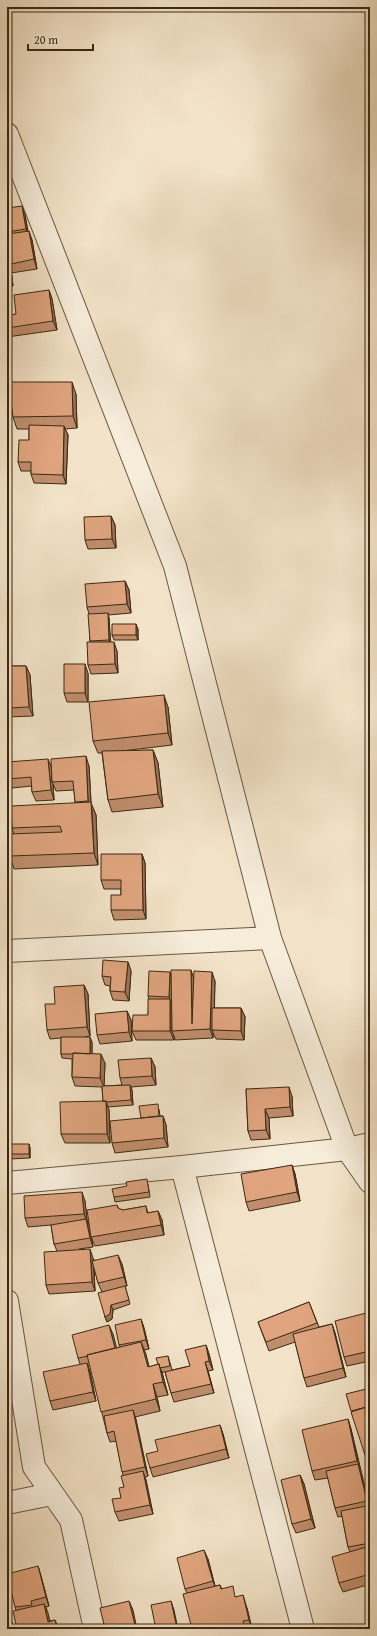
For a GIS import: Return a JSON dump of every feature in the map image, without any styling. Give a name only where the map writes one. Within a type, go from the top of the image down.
[{"type":"street","points":[[7,134],[175,566],[270,938],[347,1149],[370,1182]]},
{"type":"street","points":[[7,951],[270,938]]},
{"type":"street","points":[[7,1183],[182,1167],[347,1149],[370,1144]]},
{"type":"street","points":[[182,1167],[303,1629]]},
{"type":"street","points":[[7,1301],[34,1467],[71,1520],[95,1629]]},
{"type":"street","points":[[7,1503],[52,1494]]},
{"type":"building","points":[[7,167],[9,179],[7,180]]},
{"type":"building","points":[[22,206],[26,229],[7,232],[7,208]]},
{"type":"building","points":[[29,231],[34,259],[7,265],[7,251],[11,250],[8,234]]},
{"type":"building","points":[[7,272],[11,272],[11,282],[7,282]]},
{"type":"building","points":[[49,290],[53,321],[7,328],[7,316],[16,314],[14,295]]},
{"type":"building","points":[[8,382],[72,382],[73,416],[13,417]]},
{"type":"building","points":[[29,425],[64,426],[63,475],[31,474],[31,462],[18,462],[19,440],[29,440]]},
{"type":"building","points":[[111,516],[112,539],[85,540],[84,517]]},
{"type":"building","points":[[125,581],[127,604],[87,607],[85,584]]},
{"type":"building","points":[[108,613],[109,640],[90,641],[88,614]]},
{"type":"building","points":[[112,624],[136,624],[136,635],[112,635]]},
{"type":"building","points":[[87,642],[114,642],[115,664],[88,665]]},
{"type":"building","points":[[64,664],[85,664],[85,693],[64,693]]},
{"type":"building","points":[[7,666],[26,666],[29,707],[7,708]]},
{"type":"building","points":[[164,695],[168,733],[93,741],[89,702]]},
{"type":"building","points":[[153,750],[158,794],[108,800],[102,751]]},
{"type":"building","points":[[86,756],[88,801],[75,802],[73,781],[52,782],[51,759]]},
{"type":"building","points":[[48,759],[51,790],[32,792],[31,777],[8,779],[7,762]]},
{"type":"building","points":[[91,802],[94,853],[10,856],[9,834],[62,832],[60,826],[12,828],[11,806]]},
{"type":"building","points":[[101,854],[142,854],[143,910],[111,910],[111,895],[121,895],[121,880],[101,880]]},
{"type":"building","points":[[103,960],[128,962],[125,992],[110,991],[111,977],[102,976]]},
{"type":"building","points":[[171,970],[191,970],[192,1024],[194,971],[212,972],[210,1029],[172,1031]]},
{"type":"building","points":[[149,971],[170,972],[169,997],[148,996]]},
{"type":"building","points":[[84,985],[87,1027],[47,1030],[45,1004],[55,1004],[54,987]]},
{"type":"building","points":[[148,999],[170,999],[170,1031],[132,1031],[133,1015],[148,1015]]},
{"type":"building","points":[[212,1008],[241,1008],[241,1031],[212,1030]]},
{"type":"building","points":[[127,1011],[129,1032],[97,1035],[95,1014]]},
{"type":"building","points":[[61,1037],[90,1037],[90,1054],[61,1054]]},
{"type":"building","points":[[73,1053],[101,1054],[100,1078],[72,1077]]},
{"type":"building","points":[[151,1058],[152,1076],[120,1078],[118,1060]]},
{"type":"building","points":[[130,1085],[131,1100],[103,1101],[102,1086]]},
{"type":"building","points":[[289,1087],[290,1107],[265,1109],[266,1130],[248,1131],[246,1089]]},
{"type":"building","points":[[106,1101],[107,1134],[61,1134],[60,1102]]},
{"type":"building","points":[[158,1104],[159,1116],[141,1118],[139,1106]]},
{"type":"building","points":[[163,1116],[164,1138],[112,1143],[110,1121]]},
{"type":"building","points":[[7,1144],[29,1144],[29,1154],[7,1154]]},
{"type":"building","points":[[292,1165],[297,1192],[246,1202],[241,1174]]},
{"type":"building","points":[[147,1179],[149,1192],[114,1197],[112,1189],[127,1186],[126,1182]]},
{"type":"building","points":[[82,1192],[84,1214],[25,1218],[24,1196]]},
{"type":"building","points":[[117,1205],[118,1208],[123,1210],[146,1206],[147,1213],[158,1211],[161,1225],[91,1237],[87,1210]]},
{"type":"building","points":[[86,1219],[90,1238],[54,1244],[51,1225]]},
{"type":"building","points":[[90,1249],[92,1282],[46,1285],[44,1252]]},
{"type":"building","points":[[118,1255],[124,1277],[98,1283],[92,1261]]},
{"type":"building","points":[[125,1286],[129,1300],[111,1305],[110,1314],[105,1317],[98,1293]]},
{"type":"building","points":[[309,1302],[317,1323],[266,1342],[258,1322]]},
{"type":"building","points":[[370,1312],[370,1351],[344,1357],[335,1321]]},
{"type":"building","points":[[141,1319],[146,1340],[119,1345],[115,1325]]},
{"type":"building","points":[[332,1324],[343,1368],[304,1378],[293,1334]]},
{"type":"building","points":[[109,1325],[115,1348],[78,1358],[72,1335]]},
{"type":"building","points":[[141,1342],[148,1367],[159,1364],[163,1382],[153,1384],[156,1399],[101,1412],[87,1355]]},
{"type":"building","points":[[206,1345],[209,1361],[205,1362],[211,1384],[171,1393],[165,1372],[190,1366],[185,1350]]},
{"type":"building","points":[[168,1356],[170,1366],[160,1368],[156,1358]]},
{"type":"building","points":[[87,1363],[93,1392],[50,1401],[43,1372]]},
{"type":"building","points":[[370,1388],[370,1406],[351,1411],[346,1394]]},
{"type":"building","points":[[370,1406],[370,1457],[366,1458],[351,1412]]},
{"type":"building","points":[[133,1410],[145,1467],[122,1472],[114,1431],[107,1433],[104,1416]]},
{"type":"building","points":[[348,1419],[357,1461],[312,1471],[302,1430]]},
{"type":"building","points":[[220,1425],[226,1449],[150,1468],[146,1454],[158,1451],[155,1440]]},
{"type":"building","points":[[358,1464],[367,1501],[335,1508],[326,1471]]},
{"type":"building","points":[[143,1471],[150,1505],[115,1512],[112,1499],[121,1498],[119,1488],[124,1487],[121,1476]]},
{"type":"building","points":[[370,1472],[370,1486],[368,1473]]},
{"type":"building","points":[[300,1475],[311,1519],[292,1524],[281,1480]]},
{"type":"building","points":[[366,1506],[370,1524],[370,1543],[348,1547],[341,1511]]},
{"type":"building","points":[[370,1546],[370,1574],[339,1583],[332,1557]]},
{"type":"building","points":[[204,1550],[213,1581],[185,1589],[177,1558]]},
{"type":"building","points":[[38,1566],[46,1597],[31,1601],[32,1605],[15,1607],[7,1574]]},
{"type":"building","points":[[370,1582],[370,1597],[367,1583]]},
{"type":"building","points":[[220,1585],[221,1589],[233,1586],[235,1597],[243,1595],[249,1620],[243,1621],[245,1629],[192,1629],[183,1594]]},
{"type":"building","points":[[129,1601],[136,1629],[105,1629],[100,1608]]},
{"type":"building","points":[[171,1601],[177,1628],[156,1629],[151,1605]]},
{"type":"building","points":[[44,1604],[48,1622],[55,1620],[57,1629],[17,1629],[13,1611]]},
{"type":"building","points":[[9,1612],[12,1629],[7,1629],[7,1613]]}]
